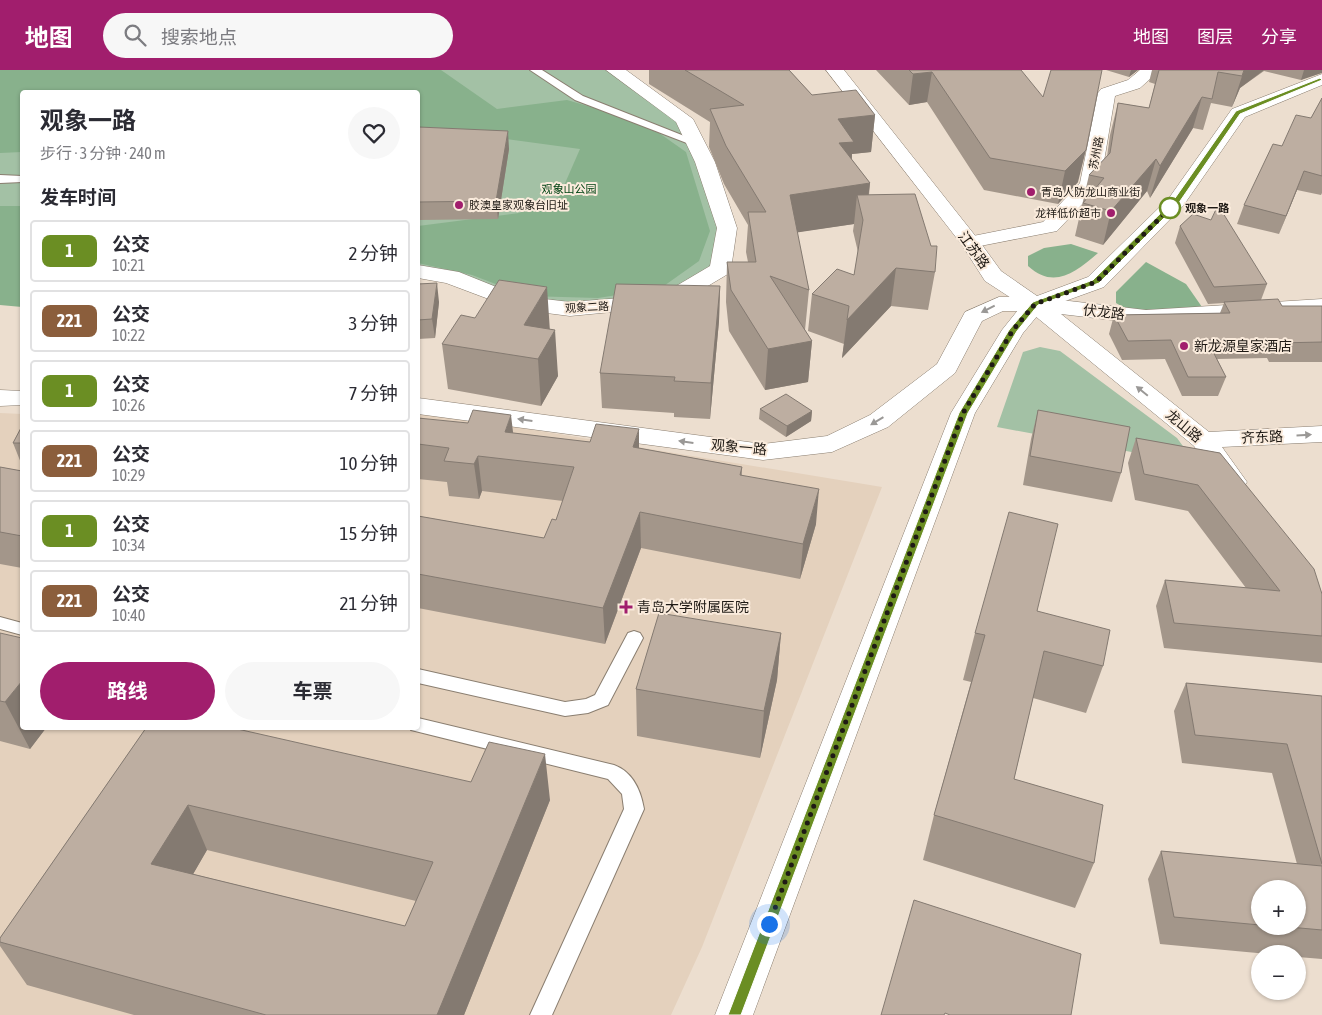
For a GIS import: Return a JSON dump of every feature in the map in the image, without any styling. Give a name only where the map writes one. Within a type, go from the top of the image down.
[{"type":"street","name":"观象二路","points":[[420,272],[451,277],[515,302],[570,309],[666,301],[720,269],[727,228],[706,162],[684,119],[615,70]]},
{"type":"street","name":"江苏路","points":[[835,70],[970,242],[993,276],[1035,304]]},
{"type":"street","name":"苏州路","points":[[970,242],[1050,227],[1090,185],[1107,93],[1134,84],[1152,70]]},
{"type":"street","points":[[734,1015],[963,413],[1013,330],[1035,304],[1096,282],[1176,202],[1238,113],[1322,80]]},
{"type":"street","name":"观象一路","points":[[420,406],[762,452],[832,444],[879,421],[947,368],[973,317],[999,304],[1035,304]]},
{"type":"street","name":"伏龙路","points":[[1035,304],[1146,317],[1322,306]]},
{"type":"street","name":"龙山路","points":[[1035,304],[1203,440],[1250,504]]},
{"type":"street","points":[[0,398],[20,398]]},
{"type":"street","name":"齐东路","points":[[1203,440],[1322,434]]},
{"type":"lane","points":[[535,70],[578,98],[696,143]]},
{"type":"lane","points":[[0,179],[20,179]]},
{"type":"lane","points":[[0,624],[20,629]]},
{"type":"lane","points":[[420,676],[564,709],[588,706],[602,700],[634,638]]},
{"type":"lane","points":[[420,725],[614,772],[631,792],[634,809],[541,1015]]},
{"type":"shaded area","name":"青岛大学附属医院","points":[[420,411],[882,487],[702,947],[671,1015],[0,1015],[0,413],[20,414],[20,730],[420,730]]},
{"type":"green space","name":"观象山公园","points":[[0,70],[615,70],[684,119],[727,228],[720,269],[666,301],[570,309],[451,277],[420,272],[420,90],[20,90],[20,306],[0,304]]},
{"type":"green space","name":"观象山公园","points":[[0,70],[441,70],[497,109],[567,100],[608,112],[659,133],[686,152],[710,231],[699,261],[661,288],[598,298],[527,296],[472,275],[420,263],[420,226],[519,213],[559,197],[580,149],[455,132],[420,135],[420,90],[20,90],[20,152],[0,153]]},
{"type":"green space","points":[[0,206],[20,206],[20,307],[0,305]]},
{"type":"green space","points":[[1071,244],[1098,253],[1073,272],[1064,276],[1047,277],[1028,266],[1028,256],[1044,248]]},
{"type":"green space","points":[[1146,262],[1186,284],[1202,307],[1146,312],[1125,308],[1116,303],[1116,292]]},
{"type":"green space","points":[[1040,347],[1060,351],[1177,438],[1196,464],[997,427],[1023,352]]},
{"type":"building","points":[[685,70],[789,70],[812,95],[856,90],[875,115],[838,119],[854,142],[839,143],[870,183],[790,195],[809,290],[770,276],[812,341],[768,349],[731,290],[727,262],[756,262],[748,212],[766,212],[726,146],[710,109],[744,105]]},
{"type":"building","points":[[909,70],[1021,70],[1043,97],[1051,70],[1102,70],[1086,150],[1065,171],[990,158],[932,72],[913,74]]},
{"type":"building","points":[[1159,70],[1244,70],[1242,76],[1218,72],[1212,99],[1202,97],[1160,166],[1156,159],[1111,211],[1083,203],[1104,178],[1089,175],[1110,153],[1118,103],[1149,108]]},
{"type":"building","points":[[1322,98],[1322,176],[1304,171],[1286,216],[1244,205],[1273,144],[1282,146],[1296,115],[1311,118]]},
{"type":"building","points":[[420,127],[508,131],[496,201],[420,202]]},
{"type":"building","points":[[915,194],[931,246],[937,246],[935,272],[896,268],[847,320],[849,306],[812,294],[837,269],[854,275],[863,220],[857,195]]},
{"type":"building","points":[[1218,205],[1267,284],[1214,287],[1180,226],[1193,214],[1211,220]]},
{"type":"building","points":[[499,280],[547,287],[524,325],[555,330],[538,359],[442,344],[461,315],[475,318]]},
{"type":"building","points":[[437,283],[432,319],[420,320],[420,284]]},
{"type":"building","points":[[616,284],[720,286],[711,383],[674,381],[675,377],[600,373]]},
{"type":"building","points":[[1278,299],[1282,306],[1322,306],[1322,342],[1277,343],[1275,339],[1207,340],[1226,377],[1188,377],[1171,340],[1128,341],[1114,315],[1230,313],[1224,302]]},
{"type":"building","points":[[786,394],[812,411],[787,426],[760,409]]},
{"type":"building","points":[[473,410],[511,415],[505,432],[590,442],[596,424],[639,429],[633,447],[742,467],[740,475],[819,489],[803,544],[640,512],[603,608],[420,574],[420,516],[544,538],[552,519],[556,520],[574,467],[478,456],[474,464],[444,461],[449,448],[420,444],[420,418],[468,423]]},
{"type":"building","points":[[1038,410],[1130,427],[1121,473],[1030,456]]},
{"type":"building","points":[[20,430],[20,443],[13,443]]},
{"type":"building","points":[[1136,438],[1220,453],[1314,569],[1322,594],[1322,636],[1174,623],[1165,580],[1280,591],[1198,485],[1144,474]]},
{"type":"building","points":[[0,467],[20,471],[20,536],[0,532]]},
{"type":"building","points":[[1009,512],[1058,524],[1037,611],[1110,630],[1103,666],[1044,651],[1014,779],[1103,805],[1094,863],[934,815],[985,635],[975,633]]},
{"type":"building","points":[[659,613],[781,633],[764,711],[636,689]]},
{"type":"building","points":[[0,633],[20,638],[20,683],[5,702],[0,701]]},
{"type":"building","points":[[1186,683],[1322,696],[1322,864],[1287,744],[1195,735]]},
{"type":"building","points":[[145,730],[242,730],[471,782],[489,742],[545,754],[437,1015],[266,1015],[0,942],[0,938]],"holes":[[[188,805],[433,862],[405,926],[151,864]]]},
{"type":"building","points":[[1161,851],[1322,866],[1322,930],[1306,929],[1306,880],[1251,880],[1251,924],[1174,917]]},
{"type":"building","points":[[914,900],[1081,954],[1071,1015],[950,1015],[945,1013],[944,1015],[881,1015]]},
{"type":"bus line","name":"1","points":[[734,1015],[963,413],[1013,330],[1035,304],[1096,282],[1146,234],[1176,202],[1238,113],[1322,80]]},
{"type":"place","name":"青岛人防龙山商业街","points":[[1031,192]]},
{"type":"place","name":"胶澳皇家观象台旧址","points":[[459,205]]},
{"type":"place","name":"观象一路","points":[[1170,208]]},
{"type":"place","name":"龙祥低价超市","points":[[1111,213]]},
{"type":"place","name":"新龙源皇家酒店","points":[[1184,346]]},
{"type":"place","name":"青岛大学附属医院","points":[[626,607]]},
{"type":"route","points":[[769,924],[963,413],[1013,330],[1035,304],[1096,282],[1170,208]]}]
